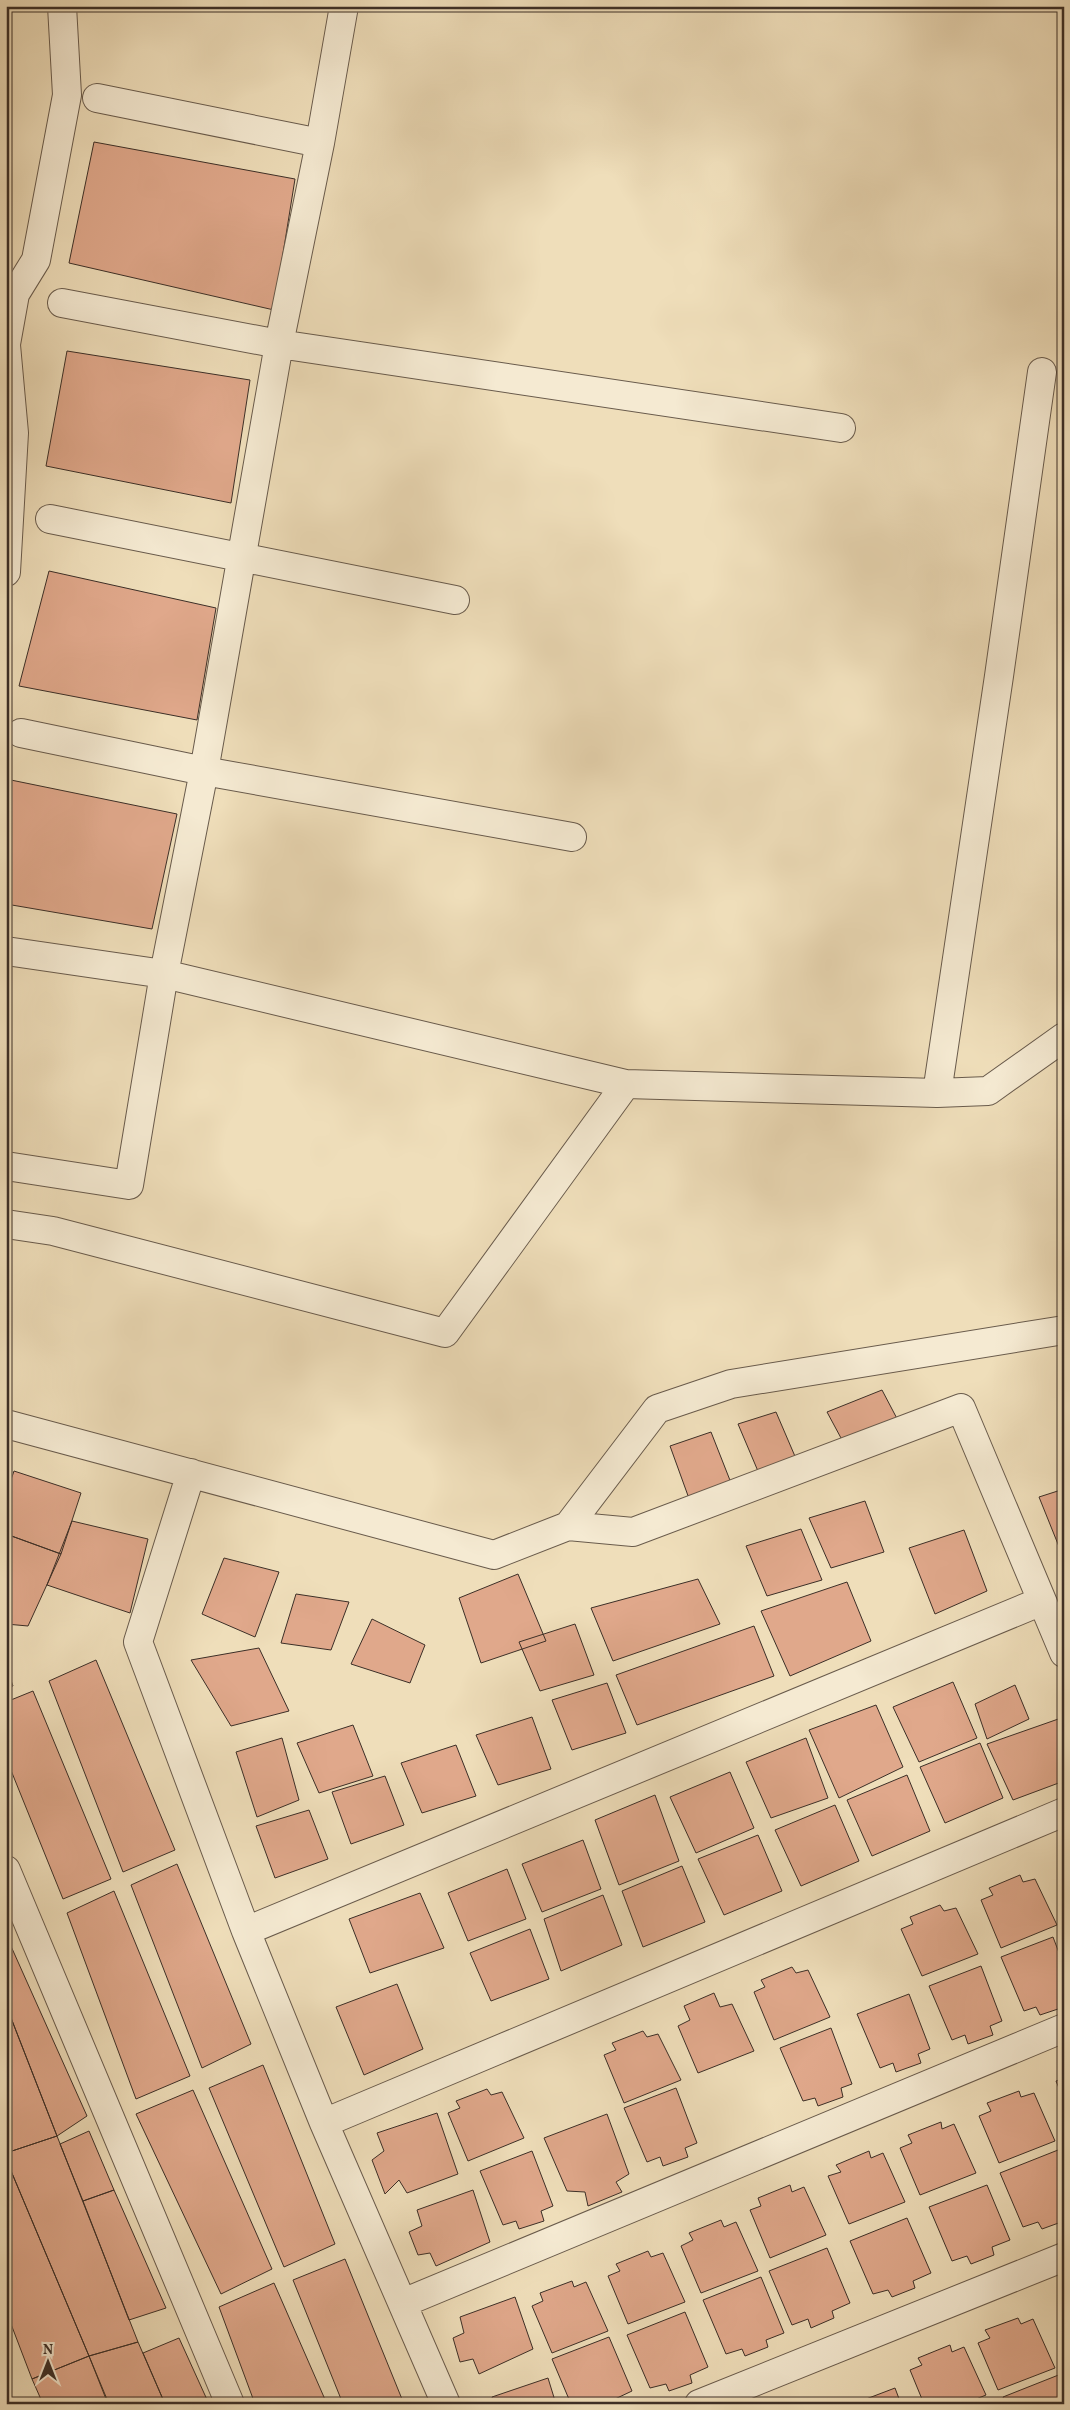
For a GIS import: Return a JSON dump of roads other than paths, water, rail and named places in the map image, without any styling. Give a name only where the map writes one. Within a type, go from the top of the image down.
[{"type":"street","points":[[6,572],[14,434],[6,345],[15,294],[36,260],[67,95],[62,6]]},
{"type":"street","points":[[6,1166],[129,1185],[164,974],[204,771],[279,344],[320,144],[344,6]]},
{"type":"street","points":[[97,98],[320,144]]},
{"type":"street","points":[[62,303],[279,344],[840,428]]},
{"type":"street","points":[[937,1093],[998,686],[1042,372]]},
{"type":"street","points":[[50,519],[243,556],[455,600]]},
{"type":"street","points":[[21,733],[204,771],[572,837]]},
{"type":"street","points":[[6,950],[164,974],[626,1084],[937,1093],[988,1092],[1064,1037]]},
{"type":"street","points":[[6,1224],[53,1231],[445,1333],[626,1084]]},
{"type":"street","points":[[568,1526],[657,1410],[731,1384],[1064,1330]]},
{"type":"street","points":[[6,1424],[494,1555],[568,1526],[633,1532],[961,1408],[1064,1653]]},
{"type":"street","points":[[192,1473],[138,1642],[246,1930],[324,2124],[446,2404]]},
{"type":"street","points":[[246,1930],[1042,1601]]},
{"type":"street","points":[[324,2124],[1064,1812]]},
{"type":"street","points":[[6,1870],[230,2404]]},
{"type":"street","points":[[403,2303],[1064,2028]]},
{"type":"street","points":[[699,2404],[1064,2257]]}]
